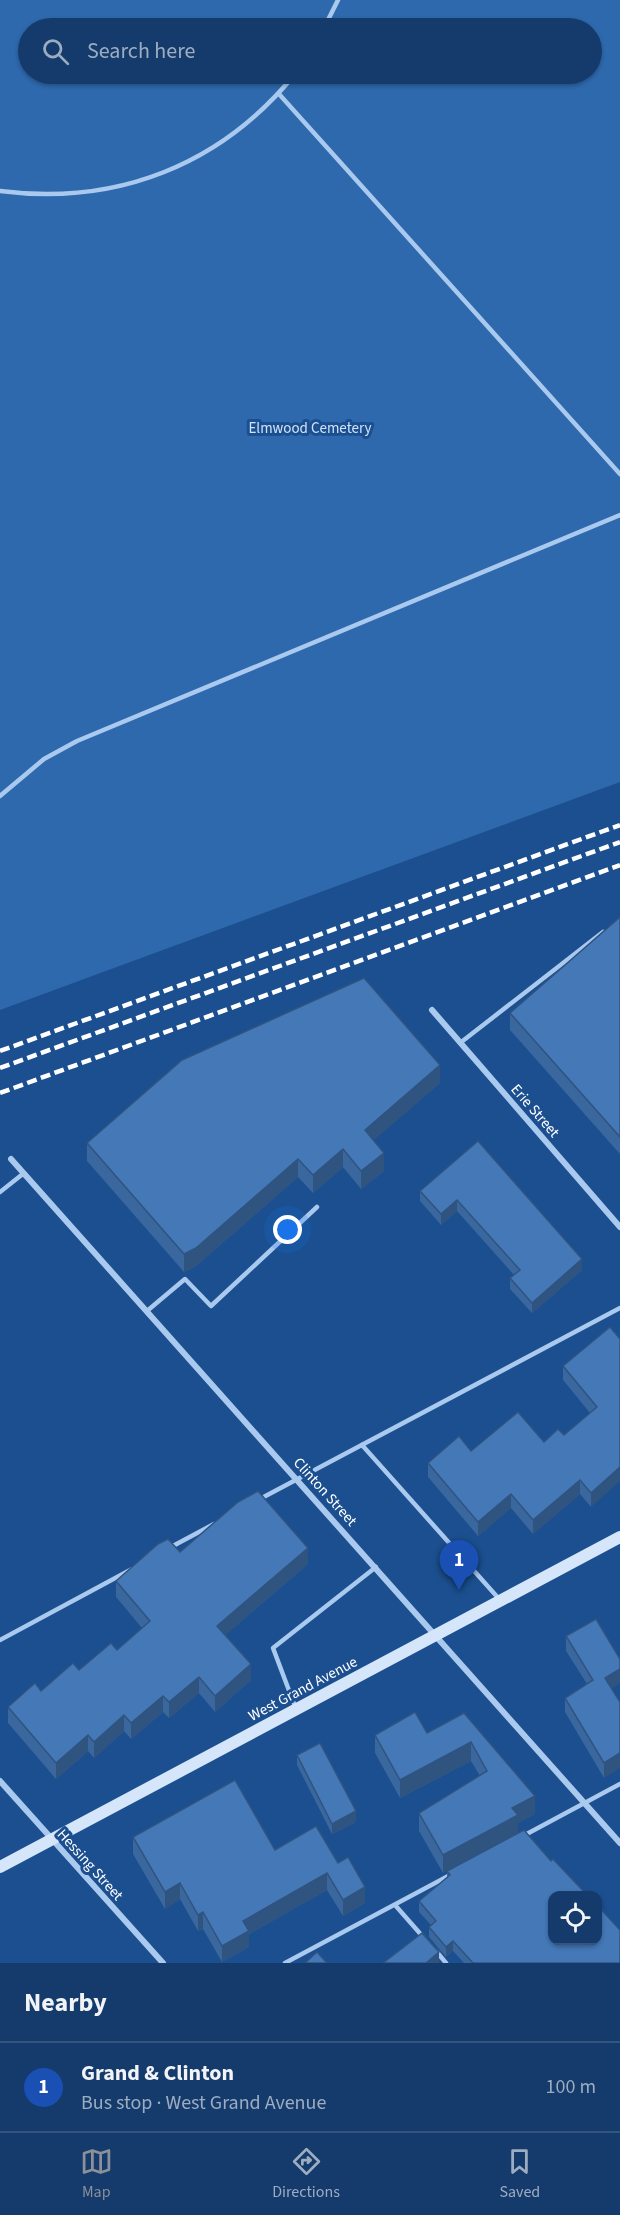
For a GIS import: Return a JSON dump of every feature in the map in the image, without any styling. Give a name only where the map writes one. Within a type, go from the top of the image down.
[{"type":"main road","name":"West Grand Avenue","points":[[0,1868],[620,1537]]},
{"type":"street","name":"Erie Street","points":[[432,1010],[620,1227]]},
{"type":"street","name":"Clinton Street","points":[[12,1159],[620,1843]]},
{"type":"street","name":"Hessing Street","points":[[0,1781],[163,1963]]},
{"type":"lane","points":[[329,18],[338,0]]},
{"type":"lane","points":[[0,191],[67,194],[106,190],[145,179],[182,165],[217,145],[250,121],[287,84]]},
{"type":"lane","points":[[279,94],[620,474]]},
{"type":"lane","points":[[0,796],[44,759],[66,746],[620,515]]},
{"type":"lane","points":[[460,1043],[610,927]]},
{"type":"lane","points":[[0,1192],[24,1173]]},
{"type":"lane","points":[[147,1311],[185,1279],[211,1306],[317,1207]]},
{"type":"lane","points":[[256,1501],[620,1308]]},
{"type":"lane","points":[[362,1445],[500,1600]]},
{"type":"lane","points":[[164,1551],[215,1524]]},
{"type":"lane","points":[[296,1709],[273,1648],[376,1567]]},
{"type":"lane","points":[[0,1640],[133,1568]]},
{"type":"lane","points":[[522,1837],[620,1784]]},
{"type":"lane","points":[[285,1963],[458,1871]]},
{"type":"lane","points":[[395,1905],[446,1963]]},
{"type":"green space","name":"Elmwood Cemetery","points":[[0,0],[620,0],[620,782],[0,1010]]},
{"type":"building","points":[[620,917],[620,1137],[510,1013]]},
{"type":"building","points":[[364,978],[440,1065],[365,1130],[384,1153],[361,1171],[343,1149],[313,1175],[298,1159],[196,1248],[184,1254],[87,1143],[182,1060]]},
{"type":"building","points":[[478,1141],[582,1259],[532,1303],[510,1278],[520,1270],[457,1200],[441,1214],[420,1191]]},
{"type":"building","points":[[610,1327],[620,1339],[620,1467],[591,1493],[580,1480],[533,1520],[511,1494],[478,1522],[428,1463],[459,1436],[471,1451],[518,1412],[544,1442],[558,1429],[564,1435],[597,1407],[563,1366]]},
{"type":"building","points":[[258,1491],[308,1548],[217,1626],[251,1664],[215,1696],[199,1677],[169,1702],[163,1696],[131,1723],[124,1715],[94,1742],[88,1735],[56,1763],[8,1707],[35,1683],[41,1691],[73,1663],[79,1670],[111,1643],[117,1650],[150,1621],[116,1581],[158,1544],[168,1539],[180,1552],[238,1502]]},
{"type":"building","points":[[596,1619],[620,1659],[620,1669],[605,1678],[620,1702],[620,1753],[604,1763],[565,1698],[593,1680],[566,1636]]},
{"type":"building","points":[[415,1712],[427,1733],[464,1713],[535,1796],[512,1808],[518,1815],[443,1855],[419,1813],[487,1771],[471,1742],[400,1780],[375,1735]]},
{"type":"building","points":[[320,1743],[356,1811],[332,1824],[297,1755]]},
{"type":"building","points":[[235,1780],[275,1850],[316,1826],[338,1863],[348,1857],[365,1887],[343,1900],[327,1873],[243,1921],[249,1931],[222,1946],[203,1912],[198,1915],[180,1883],[165,1892],[133,1837]]},
{"type":"building","points":[[524,1830],[551,1861],[553,1859],[583,1891],[548,1891],[548,1945],[602,1945],[602,1910],[620,1930],[620,1963],[473,1963],[453,1941],[446,1947],[429,1927],[436,1921],[419,1901],[450,1875],[447,1871]]},
{"type":"building","points":[[422,1933],[439,1952],[426,1963],[383,1963]]},
{"type":"building","points":[[317,1952],[327,1963],[305,1963]]},
{"type":"railway","points":[[0,1051],[620,825]]},
{"type":"railway","points":[[0,1068],[620,842]]},
{"type":"railway","points":[[0,1093],[620,865]]},
{"type":"place","name":"Grand & Clinton","points":[[459,1590]]}]
